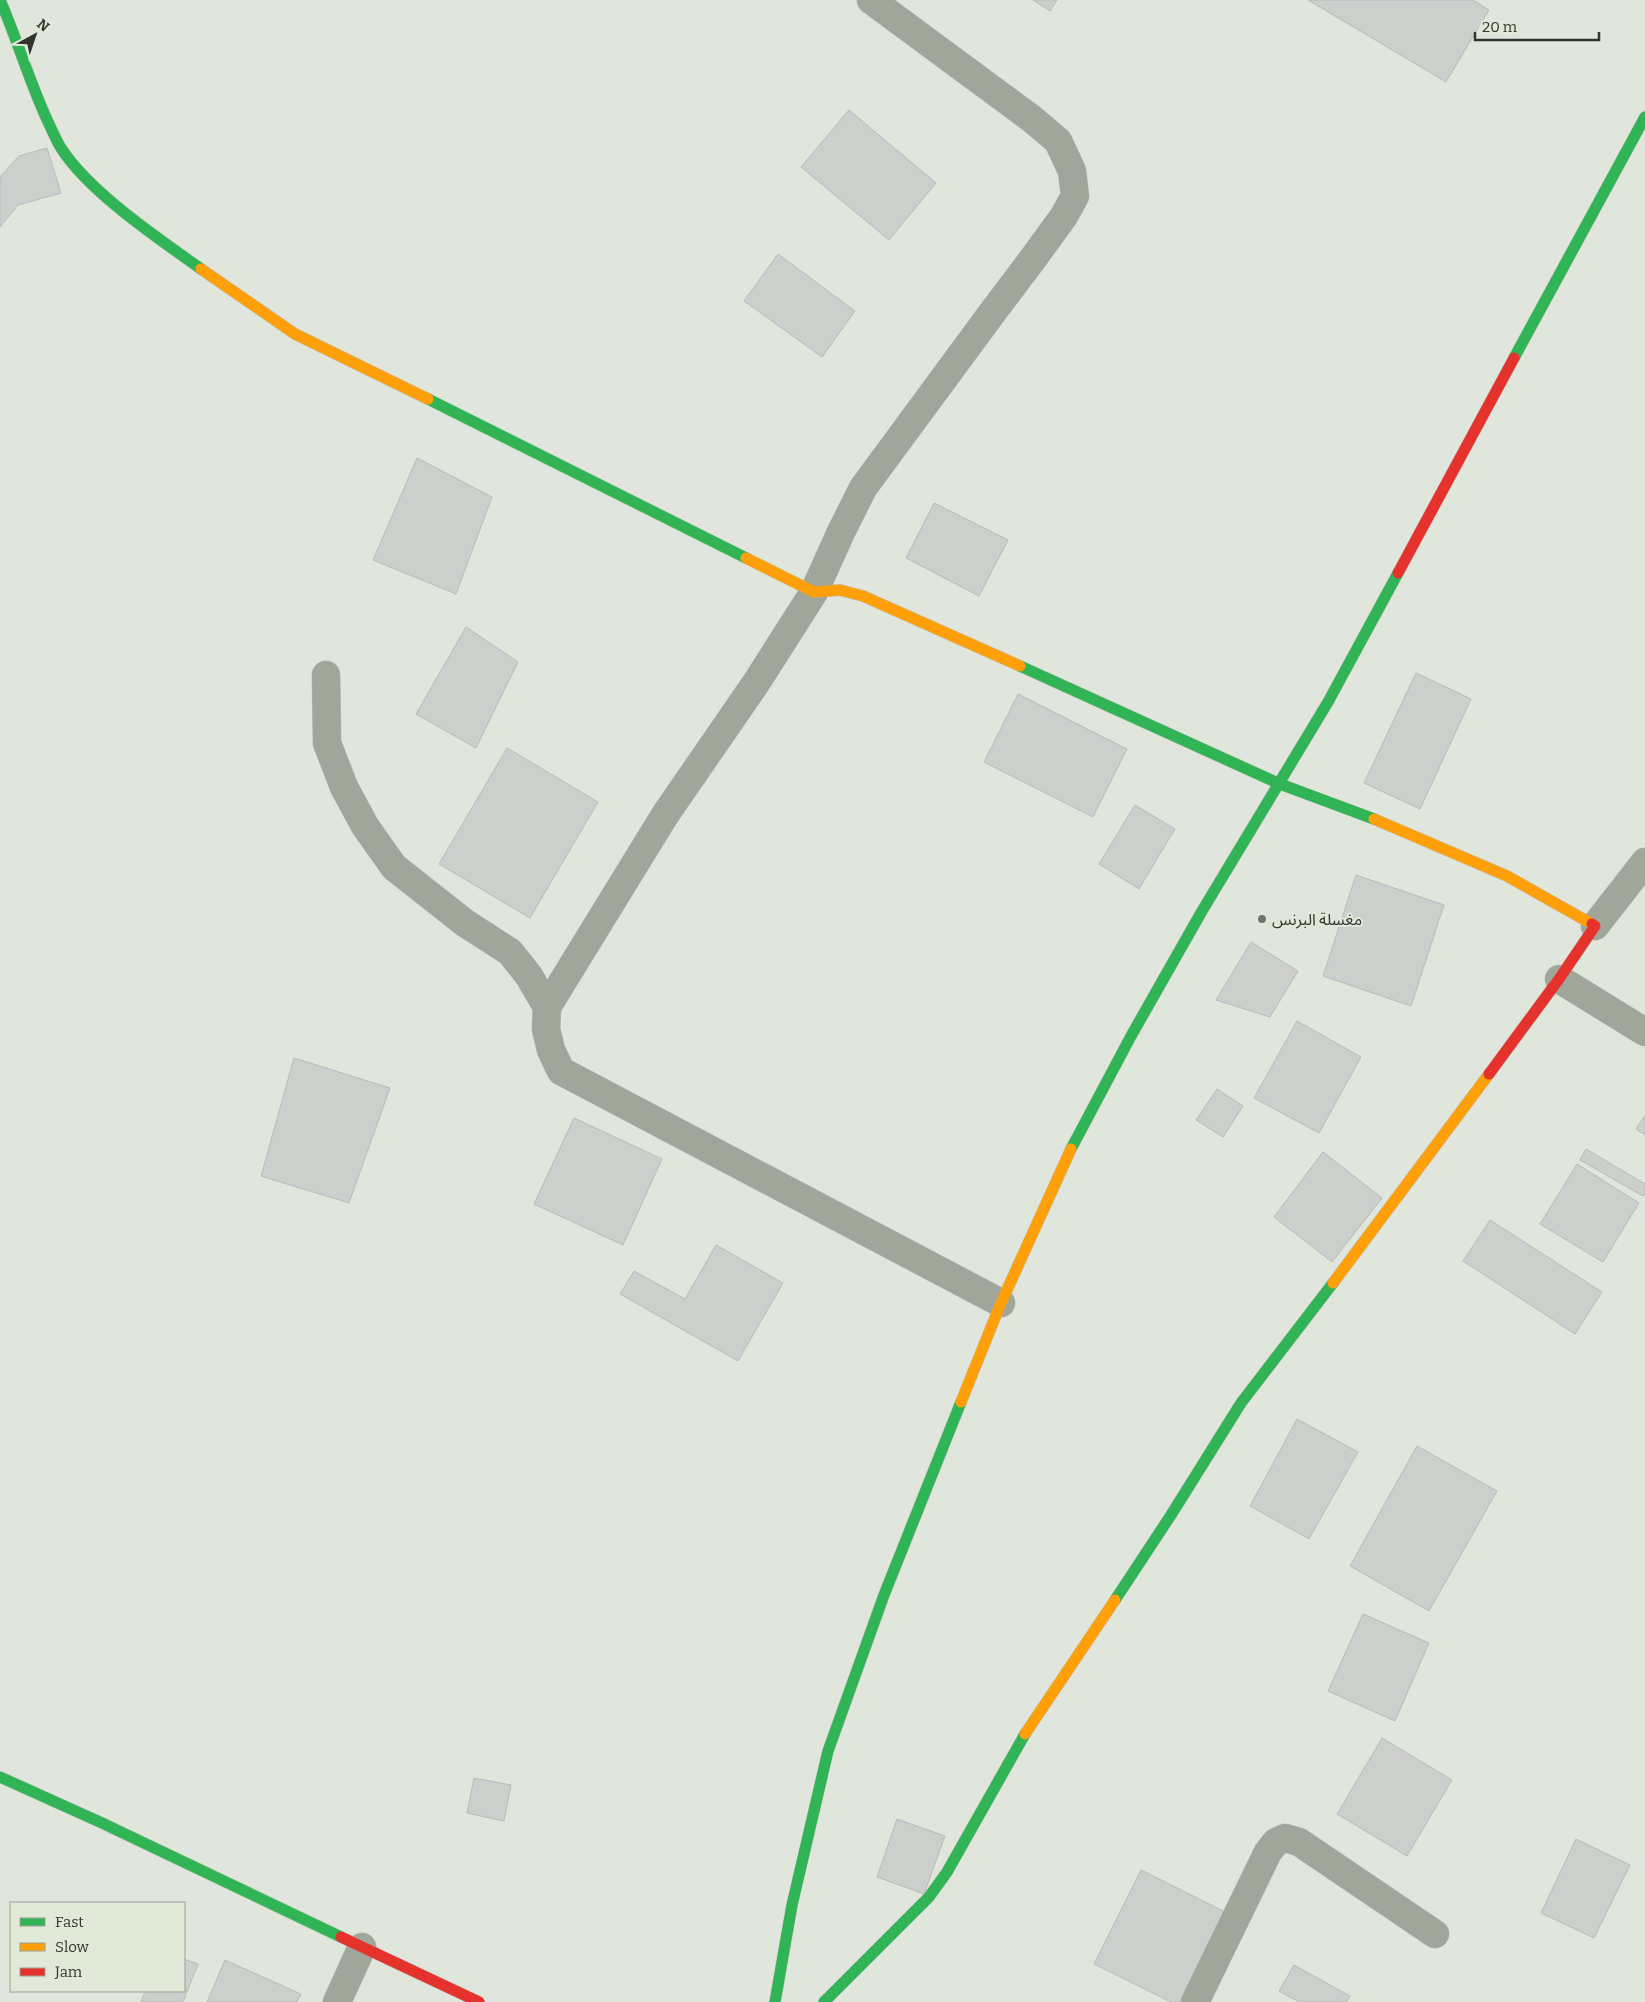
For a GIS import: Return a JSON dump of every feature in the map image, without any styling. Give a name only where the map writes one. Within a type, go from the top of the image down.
[{"type":"street","points":[[0,0],[12,27],[38,101],[60,147],[77,169],[116,205],[182,255],[295,334],[571,469],[814,592],[840,590],[863,596],[1280,784],[1361,814],[1507,876],[1595,926]]},
{"type":"street","points":[[871,0],[1032,119],[1058,141],[1072,171],[1075,196],[1064,216],[863,488],[814,592],[756,683],[665,815],[547,1007],[546,1029],[551,1050],[561,1071],[1001,1302]]},
{"type":"street","points":[[775,2002],[792,1905],[828,1751],[884,1595],[1001,1302],[1063,1164],[1202,911],[1328,702],[1645,117]]},
{"type":"street","points":[[326,675],[327,743],[344,787],[365,826],[394,867],[465,922],[510,952],[530,976],[547,1007]]},
{"type":"street","points":[[824,2002],[930,1897],[947,1872],[1018,1745],[1171,1515],[1241,1403],[1386,1214],[1559,979],[1595,926],[1645,862]]},
{"type":"street","points":[[1559,979],[1645,1032]]},
{"type":"street","points":[[0,1777],[102,1822],[479,2002]]},
{"type":"street","points":[[1195,2002],[1268,1852],[1276,1842],[1285,1838],[1299,1842],[1435,1934]]},
{"type":"street","points":[[337,2002],[362,1947]]},
{"type":"building","points":[[1033,0],[1057,0],[1050,11]]},
{"type":"building","points":[[1308,0],[1473,0],[1489,10],[1446,82]]},
{"type":"building","points":[[849,110],[936,183],[889,240],[801,167]]},
{"type":"building","points":[[47,148],[61,193],[18,205],[0,227],[0,177],[19,156]]},
{"type":"building","points":[[778,254],[855,311],[822,357],[744,301]]},
{"type":"building","points":[[417,458],[492,497],[456,594],[373,560]]},
{"type":"building","points":[[934,503],[1008,540],[979,596],[906,558]]},
{"type":"building","points":[[466,627],[518,662],[476,748],[416,714]]},
{"type":"building","points":[[1416,673],[1471,699],[1420,809],[1364,783]]},
{"type":"building","points":[[1018,694],[1127,749],[1093,817],[984,762]]},
{"type":"building","points":[[507,748],[598,802],[530,918],[439,864]]},
{"type":"building","points":[[1135,805],[1175,829],[1139,889],[1099,864]]},
{"type":"building","points":[[1356,875],[1444,905],[1411,1006],[1323,976]]},
{"type":"building","points":[[1251,942],[1298,971],[1270,1017],[1216,1000]]},
{"type":"building","points":[[1297,1021],[1361,1057],[1319,1133],[1254,1098]]},
{"type":"building","points":[[294,1058],[390,1088],[349,1203],[261,1176]]},
{"type":"building","points":[[1217,1089],[1243,1106],[1223,1137],[1196,1120]]},
{"type":"building","points":[[1645,1115],[1645,1135],[1636,1129]]},
{"type":"building","points":[[574,1118],[662,1159],[623,1245],[534,1204]]},
{"type":"building","points":[[1586,1149],[1645,1184],[1643,1196],[1580,1160]]},
{"type":"building","points":[[1323,1152],[1382,1198],[1332,1262],[1274,1217]]},
{"type":"building","points":[[1577,1164],[1639,1203],[1603,1262],[1540,1224]]},
{"type":"building","points":[[1490,1220],[1602,1292],[1575,1334],[1463,1261]]},
{"type":"building","points":[[716,1245],[783,1283],[738,1361],[620,1294],[634,1271],[685,1299]]},
{"type":"building","points":[[1297,1419],[1358,1452],[1309,1539],[1250,1506]]},
{"type":"building","points":[[1417,1446],[1497,1491],[1429,1611],[1350,1566]]},
{"type":"building","points":[[1363,1614],[1429,1643],[1395,1721],[1328,1691]]},
{"type":"building","points":[[1382,1738],[1452,1780],[1407,1856],[1337,1814]]},
{"type":"building","points":[[474,1778],[511,1785],[504,1821],[467,1813]]},
{"type":"building","points":[[897,1819],[945,1836],[924,1894],[877,1877]]},
{"type":"building","points":[[1576,1839],[1630,1865],[1594,1938],[1541,1913]]},
{"type":"building","points":[[1141,1870],[1225,1912],[1180,2002],[1171,2002],[1094,1964]]},
{"type":"building","points":[[185,1959],[198,1964],[183,2002],[141,2002],[145,1992],[185,1992]]},
{"type":"building","points":[[225,1960],[301,1994],[297,2002],[207,2002]]},
{"type":"building","points":[[1294,1965],[1350,1996],[1347,2002],[1299,2002],[1279,1991]]},
{"type":"traffic: fast","points":[[0,0],[42,109],[59,145],[73,165],[125,213],[201,269]]},
{"type":"traffic: fast","points":[[1514,358],[1645,117]]},
{"type":"traffic: fast","points":[[428,399],[746,558]]},
{"type":"traffic: fast","points":[[1071,1149],[1131,1036],[1202,911],[1328,702],[1398,573]]},
{"type":"traffic: fast","points":[[1020,666],[1280,784],[1374,819]]},
{"type":"traffic: fast","points":[[1115,1600],[1241,1403],[1333,1283]]},
{"type":"traffic: fast","points":[[775,2002],[792,1905],[828,1751],[884,1595],[961,1402]]},
{"type":"traffic: fast","points":[[824,2002],[929,1897],[947,1872],[1025,1734]]},
{"type":"traffic: fast","points":[[0,1777],[102,1823],[341,1937]]},
{"type":"traffic: slow","points":[[201,269],[295,334],[428,399]]},
{"type":"traffic: slow","points":[[746,558],[814,592],[840,590],[863,596],[1020,666]]},
{"type":"traffic: slow","points":[[1374,819],[1507,876],[1592,924]]},
{"type":"traffic: slow","points":[[1333,1283],[1489,1074]]},
{"type":"traffic: slow","points":[[961,1402],[1001,1303],[1071,1149]]},
{"type":"traffic: slow","points":[[1025,1734],[1115,1600]]},
{"type":"traffic: jam","points":[[1398,573],[1514,358]]},
{"type":"traffic: jam","points":[[1489,1074],[1559,979],[1595,926],[1592,924]]},
{"type":"traffic: jam","points":[[341,1937],[479,2002]]},
{"type":"place","name":"مغسلة البرنس","points":[[1262,919]]}]
